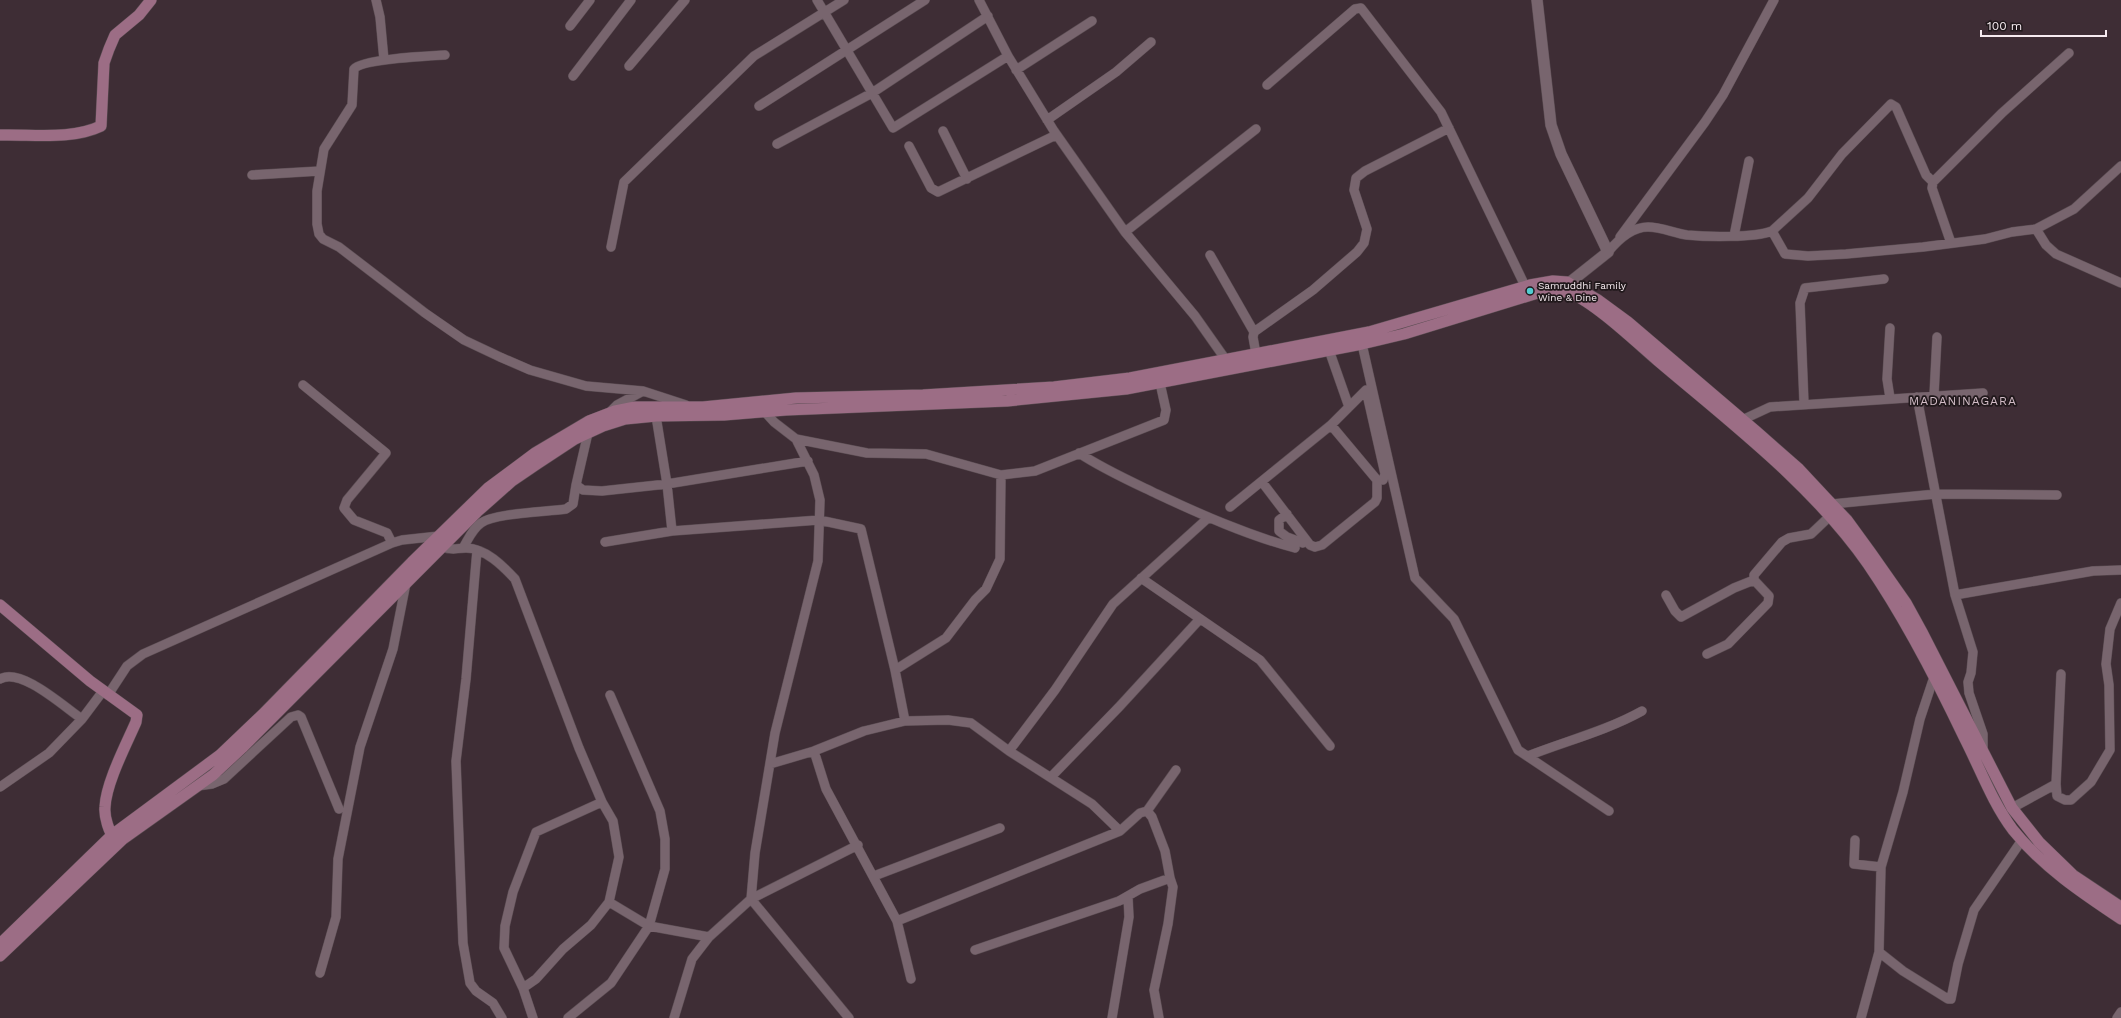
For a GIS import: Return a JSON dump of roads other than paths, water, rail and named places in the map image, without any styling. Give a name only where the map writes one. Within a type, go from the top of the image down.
[{"type":"main road","points":[[0,135],[69,134],[88,132],[102,126],[104,63],[115,35],[139,15],[150,0]]},
{"type":"main road","points":[[0,944],[115,839],[220,755],[418,564],[442,547],[512,481],[575,439],[588,433],[625,419],[724,410],[764,407],[1007,401],[1126,389],[1160,383],[1179,374],[1226,360],[1256,354],[1329,350],[1404,334],[1553,281],[1598,300],[1628,322],[1799,469],[1832,504],[1872,553],[1906,603],[2012,808],[2039,842],[2073,875],[2121,907]]},
{"type":"main road","points":[[1568,288],[1572,294],[1594,308],[1767,454],[1799,483],[1830,516],[1867,564],[1893,603],[1934,677],[1998,809],[2022,840],[2068,884],[2121,919]]},
{"type":"main road","points":[[764,407],[796,398],[923,395],[1054,387],[1179,374],[1295,352],[1528,291]]},
{"type":"main road","points":[[0,956],[115,839],[213,775],[261,730],[406,583],[439,536],[488,488],[522,462],[588,421],[610,413],[635,407],[689,406],[724,410]]},
{"type":"main road","points":[[0,605],[24,627],[106,693],[137,715],[136,722],[111,782],[105,807],[115,839]]},
{"type":"street","points":[[376,0],[380,17],[384,60]]},
{"type":"street","points":[[570,26],[590,0]]},
{"type":"street","points":[[573,76],[631,0]]},
{"type":"street","points":[[629,66],[685,0]]},
{"type":"street","points":[[817,0],[893,128],[1008,56]]},
{"type":"street","points":[[611,247],[624,182],[754,56],[844,0]]},
{"type":"street","points":[[760,106],[925,0]]},
{"type":"street","points":[[979,0],[1008,56],[1056,135],[1125,232],[1195,316],[1226,360]]},
{"type":"street","points":[[1537,0],[1551,125],[1561,154],[1608,252]]},
{"type":"street","points":[[1568,288],[1608,252],[1705,122],[1723,95],[1774,0]]},
{"type":"street","points":[[1266,85],[1355,9],[1361,8],[1441,112],[1528,291]]},
{"type":"street","points":[[777,144],[872,93],[988,16]]},
{"type":"street","points":[[1016,70],[1092,21]]},
{"type":"street","points":[[1047,120],[1116,72],[1151,42]]},
{"type":"street","points":[[1951,243],[1932,188],[1933,182],[2002,113],[2069,53]]},
{"type":"street","points":[[445,54],[362,63],[354,69],[352,105],[324,149],[320,171],[317,224],[319,234],[323,239],[339,247],[425,313],[464,340],[530,370],[586,386],[643,391],[689,406]]},
{"type":"street","points":[[1616,241],[1632,231],[1647,227],[1688,235],[1734,236],[1764,234],[1772,231],[1808,198],[1842,154],[1891,104],[1896,107],[1926,174],[1933,182]]},
{"type":"street","points":[[1254,332],[1313,290],[1357,252],[1364,243],[1367,229],[1354,190],[1356,178],[1365,171],[1449,128]]},
{"type":"street","points":[[1125,232],[1256,129]]},
{"type":"street","points":[[943,131],[967,179]]},
{"type":"street","points":[[909,146],[931,188],[935,192],[942,191],[1056,135]]},
{"type":"street","points":[[1734,236],[1750,161]]},
{"type":"street","points":[[1772,231],[1785,254],[1808,256],[1951,243],[2036,229],[2074,209],[2121,166]]},
{"type":"street","points":[[252,175],[320,171]]},
{"type":"street","points":[[2036,229],[2046,246],[2056,254],[2121,283]]},
{"type":"street","points":[[1210,255],[1254,332],[1253,337],[1256,354]]},
{"type":"street","points":[[1804,403],[1800,303],[1805,288],[1884,279]]},
{"type":"street","points":[[1890,328],[1887,379],[1890,398]]},
{"type":"street","points":[[1934,395],[1937,336]]},
{"type":"street","points":[[1362,344],[1415,578],[1454,619],[1518,750],[1609,811]]},
{"type":"street","points":[[1329,350],[1349,407]]},
{"type":"street","points":[[796,439],[867,452],[926,454],[1001,475],[1034,471],[1164,420],[1166,410],[1160,383]]},
{"type":"street","points":[[303,384],[386,452],[347,500],[344,508],[354,520],[387,533],[392,543]]},
{"type":"street","points":[[1230,507],[1331,425],[1366,390],[1385,474],[1383,480]]},
{"type":"street","points":[[610,413],[613,408],[643,391]]},
{"type":"street","points":[[1742,420],[1770,406],[1983,393]]},
{"type":"street","points":[[1918,397],[1955,595],[1972,652],[1971,673],[1968,682],[1969,693],[1983,734],[1983,750]]},
{"type":"street","points":[[764,407],[774,422],[796,439],[814,476],[820,500],[818,561],[798,638],[770,764],[755,853],[751,900],[849,1018]]},
{"type":"street","points":[[656,416],[668,484],[672,531]]},
{"type":"street","points":[[1262,482],[1310,545],[1315,547],[1322,545],[1377,498],[1377,480],[1331,425]]},
{"type":"street","points":[[463,548],[471,534],[480,523],[492,517],[566,509],[573,504],[588,433]]},
{"type":"street","points":[[1079,454],[1097,465],[1208,518],[1267,541],[1299,545],[1279,531],[1279,520],[1287,514]]},
{"type":"street","points":[[576,485],[583,490],[602,491],[668,484],[808,461]]},
{"type":"street","points":[[895,670],[946,638],[975,600],[986,589],[1000,559],[1001,475]]},
{"type":"street","points":[[1832,504],[1936,494],[2057,495]]},
{"type":"street","points":[[1707,654],[1728,644],[1768,603],[1769,596],[1754,580],[1754,575],[1777,546],[1789,538],[1811,534],[1830,516]]},
{"type":"street","points":[[1009,751],[1055,690],[1113,604],[1208,518]]},
{"type":"street","points":[[605,542],[672,531],[819,520],[861,529],[895,670],[905,721]]},
{"type":"street","points":[[0,787],[49,753],[82,720],[127,666],[143,654],[392,543],[402,540],[439,536]]},
{"type":"street","points":[[442,547],[452,550],[463,548],[477,550],[501,565],[515,578],[579,748],[602,802],[613,822],[619,857],[609,902],[591,925],[563,949],[536,979],[522,988]]},
{"type":"street","points":[[477,550],[466,679],[456,761],[463,943],[470,983],[476,991],[493,1003],[502,1018]]},
{"type":"street","points":[[1955,595],[2093,571],[2121,570]]},
{"type":"street","points":[[1141,578],[1199,620],[1260,660],[1330,746]]},
{"type":"street","points":[[1666,594],[1675,611],[1681,618],[1734,588],[1754,580]]},
{"type":"street","points":[[320,973],[336,917],[338,859],[360,747],[393,649],[406,583]]},
{"type":"street","points":[[2061,674],[2056,784],[2057,796],[2065,800],[2071,800],[2091,782],[2110,750],[2109,685],[2106,664],[2110,629],[2121,603]]},
{"type":"street","points":[[1050,777],[1119,707],[1199,620]]},
{"type":"street","points":[[0,679],[18,676],[30,682],[82,720]]},
{"type":"street","points":[[1861,1018],[1879,952],[1881,867],[1903,792],[1920,719],[1934,677]]},
{"type":"street","points":[[568,1018],[611,983],[649,926],[665,869],[665,839],[660,811],[610,695]]},
{"type":"street","points":[[1528,756],[1610,728],[1642,711]]},
{"type":"street","points":[[197,786],[212,784],[224,779],[291,717],[298,715],[301,717],[339,809]]},
{"type":"street","points":[[770,764],[814,751],[864,731],[905,721],[948,720],[971,723],[1009,751],[1092,804],[1120,831]]},
{"type":"street","points":[[814,751],[826,789],[858,845],[897,921],[911,979]]},
{"type":"street","points":[[897,921],[1120,831],[1140,813],[1147,811],[1176,770]]},
{"type":"street","points":[[2012,808],[2056,784]]},
{"type":"street","points":[[533,1018],[522,988],[504,948],[505,926],[513,892],[536,832],[602,802]]},
{"type":"street","points":[[1147,811],[1152,817],[1165,851],[1173,887],[1169,917],[1154,990],[1159,1018]]},
{"type":"street","points":[[874,876],[1000,828]]},
{"type":"street","points":[[1855,840],[1854,864],[1881,867]]},
{"type":"street","points":[[1879,952],[1903,971],[1941,995],[1951,999],[1958,964],[1974,910],[2022,840]]},
{"type":"street","points":[[674,1018],[692,959],[709,937],[751,900],[858,845]]},
{"type":"street","points":[[975,950],[1128,896],[1140,889],[1170,878]]},
{"type":"street","points":[[1112,1018],[1130,918],[1128,896]]},
{"type":"street","points":[[609,902],[649,926],[709,937]]},
{"type":"street","points":[[2117,1018],[2121,1012]]},
{"type":"place","name":"Samruddhi Family Wine & Dine","points":[[1530,291]]},
{"type":"district","name":"MADANINAGARA","points":[[1963,401]]}]
